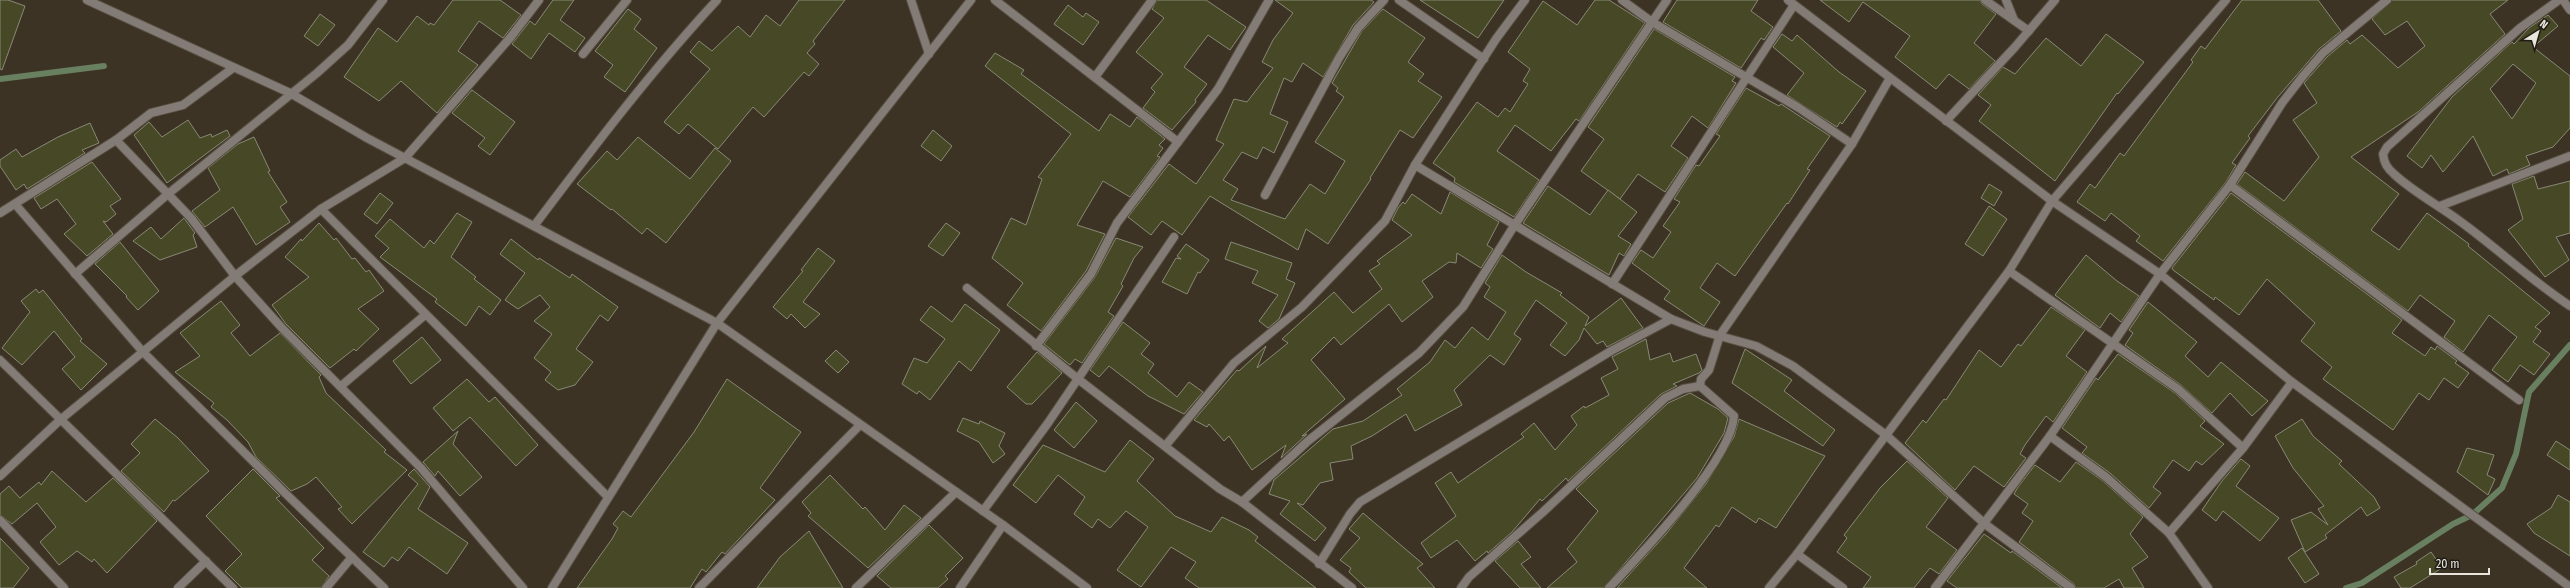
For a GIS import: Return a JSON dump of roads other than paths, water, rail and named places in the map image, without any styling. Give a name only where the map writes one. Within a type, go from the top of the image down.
[{"type":"street","points":[[87,0],[290,93],[405,158],[717,323],[1003,525],[1087,588]]},
{"type":"street","points":[[75,274],[168,194],[348,44],[383,0]]},
{"type":"street","points":[[0,476],[60,420],[236,276],[321,209],[405,158],[510,38],[539,0]]},
{"type":"street","points":[[583,54],[627,0]]},
{"type":"street","points":[[534,226],[603,135],[686,34],[717,0]]},
{"type":"street","points":[[911,0],[929,54]]},
{"type":"street","points":[[552,588],[717,323],[971,0]]},
{"type":"street","points":[[995,0],[1178,142]]},
{"type":"street","points":[[1095,77],[1152,0]]},
{"type":"street","points":[[1036,346],[1092,274],[1117,223],[1232,69],[1269,0]]},
{"type":"street","points":[[1265,195],[1339,58],[1358,28],[1384,0]]},
{"type":"street","points":[[1398,0],[1484,59]]},
{"type":"street","points":[[1166,445],[1234,363],[1302,307],[1385,221],[1415,165],[1484,59],[1525,0]]},
{"type":"street","points":[[1622,0],[1652,22],[1799,108],[1852,144]]},
{"type":"street","points":[[1242,502],[1308,441],[1419,353],[1439,334],[1463,307],[1514,226],[1667,0]]},
{"type":"street","points":[[1986,0],[2029,30]]},
{"type":"street","points":[[2006,0],[2015,20]]},
{"type":"street","points":[[1946,120],[2055,0]]},
{"type":"street","points":[[1769,588],[1797,554],[2009,271],[2052,201],[2226,0]]},
{"type":"street","points":[[1935,588],[1985,524],[2050,436],[2112,342],[2160,274],[2230,185],[2282,103],[2302,76],[2323,53],[2387,0]]},
{"type":"street","points":[[2559,0],[2520,28],[2387,147],[2383,154],[2384,164],[2394,175],[2440,206],[2503,254],[2546,291],[2570,306]]},
{"type":"street","points":[[2563,0],[2570,10]]},
{"type":"street","points":[[1612,284],[1746,77],[1791,3],[2052,201],[2160,274],[2292,382],[2570,587]]},
{"type":"street","points":[[0,213],[116,140],[152,113],[183,105],[233,68]]},
{"type":"street","points":[[1608,588],[1673,517],[1715,463],[1733,426],[1734,416],[1700,386],[1700,379],[1709,370],[1720,335],[1852,144],[1890,78]]},
{"type":"street","points":[[116,140],[191,218],[236,276],[282,328],[421,468],[523,588]]},
{"type":"street","points":[[2440,206],[2570,156]]},
{"type":"street","points":[[1415,165],[1514,226],[1671,319],[1756,346],[1793,366],[1886,435],[1985,524],[2071,588]]},
{"type":"street","points":[[2230,185],[2519,400]]},
{"type":"street","points":[[15,204],[143,352],[384,588]]},
{"type":"street","points":[[321,209],[608,497]]},
{"type":"street","points":[[983,511],[1078,379],[1174,237]]},
{"type":"street","points":[[2009,271],[2178,389],[2243,448]]},
{"type":"street","points":[[967,288],[1078,379],[1166,445],[1220,489],[1242,502],[1319,564],[1352,588]]},
{"type":"street","points":[[341,386],[425,314]]},
{"type":"street","points":[[1319,564],[1350,514],[1360,502],[1605,355],[1671,319]]},
{"type":"street","points":[[0,360],[233,588]]},
{"type":"street","points":[[2169,533],[2243,448],[2292,382]]},
{"type":"street","points":[[1461,588],[1469,577],[1544,512],[1665,398],[1683,389],[1700,386]]},
{"type":"street","points":[[699,588],[860,424]]},
{"type":"street","points":[[2050,436],[2106,477],[2169,533],[2208,588]]},
{"type":"street","points":[[856,588],[956,492]]},
{"type":"street","points":[[0,520],[64,588]]},
{"type":"street","points":[[960,588],[1003,525]]},
{"type":"street","points":[[1797,554],[1843,588]]},
{"type":"street","points":[[326,588],[352,557]]},
{"type":"street","points":[[178,588],[206,561]]},
{"type":"waterway","points":[[0,79],[104,66]]},
{"type":"waterway","points":[[2346,588],[2362,583],[2453,524],[2472,515],[2502,488],[2516,454],[2529,392],[2570,345]]}]
